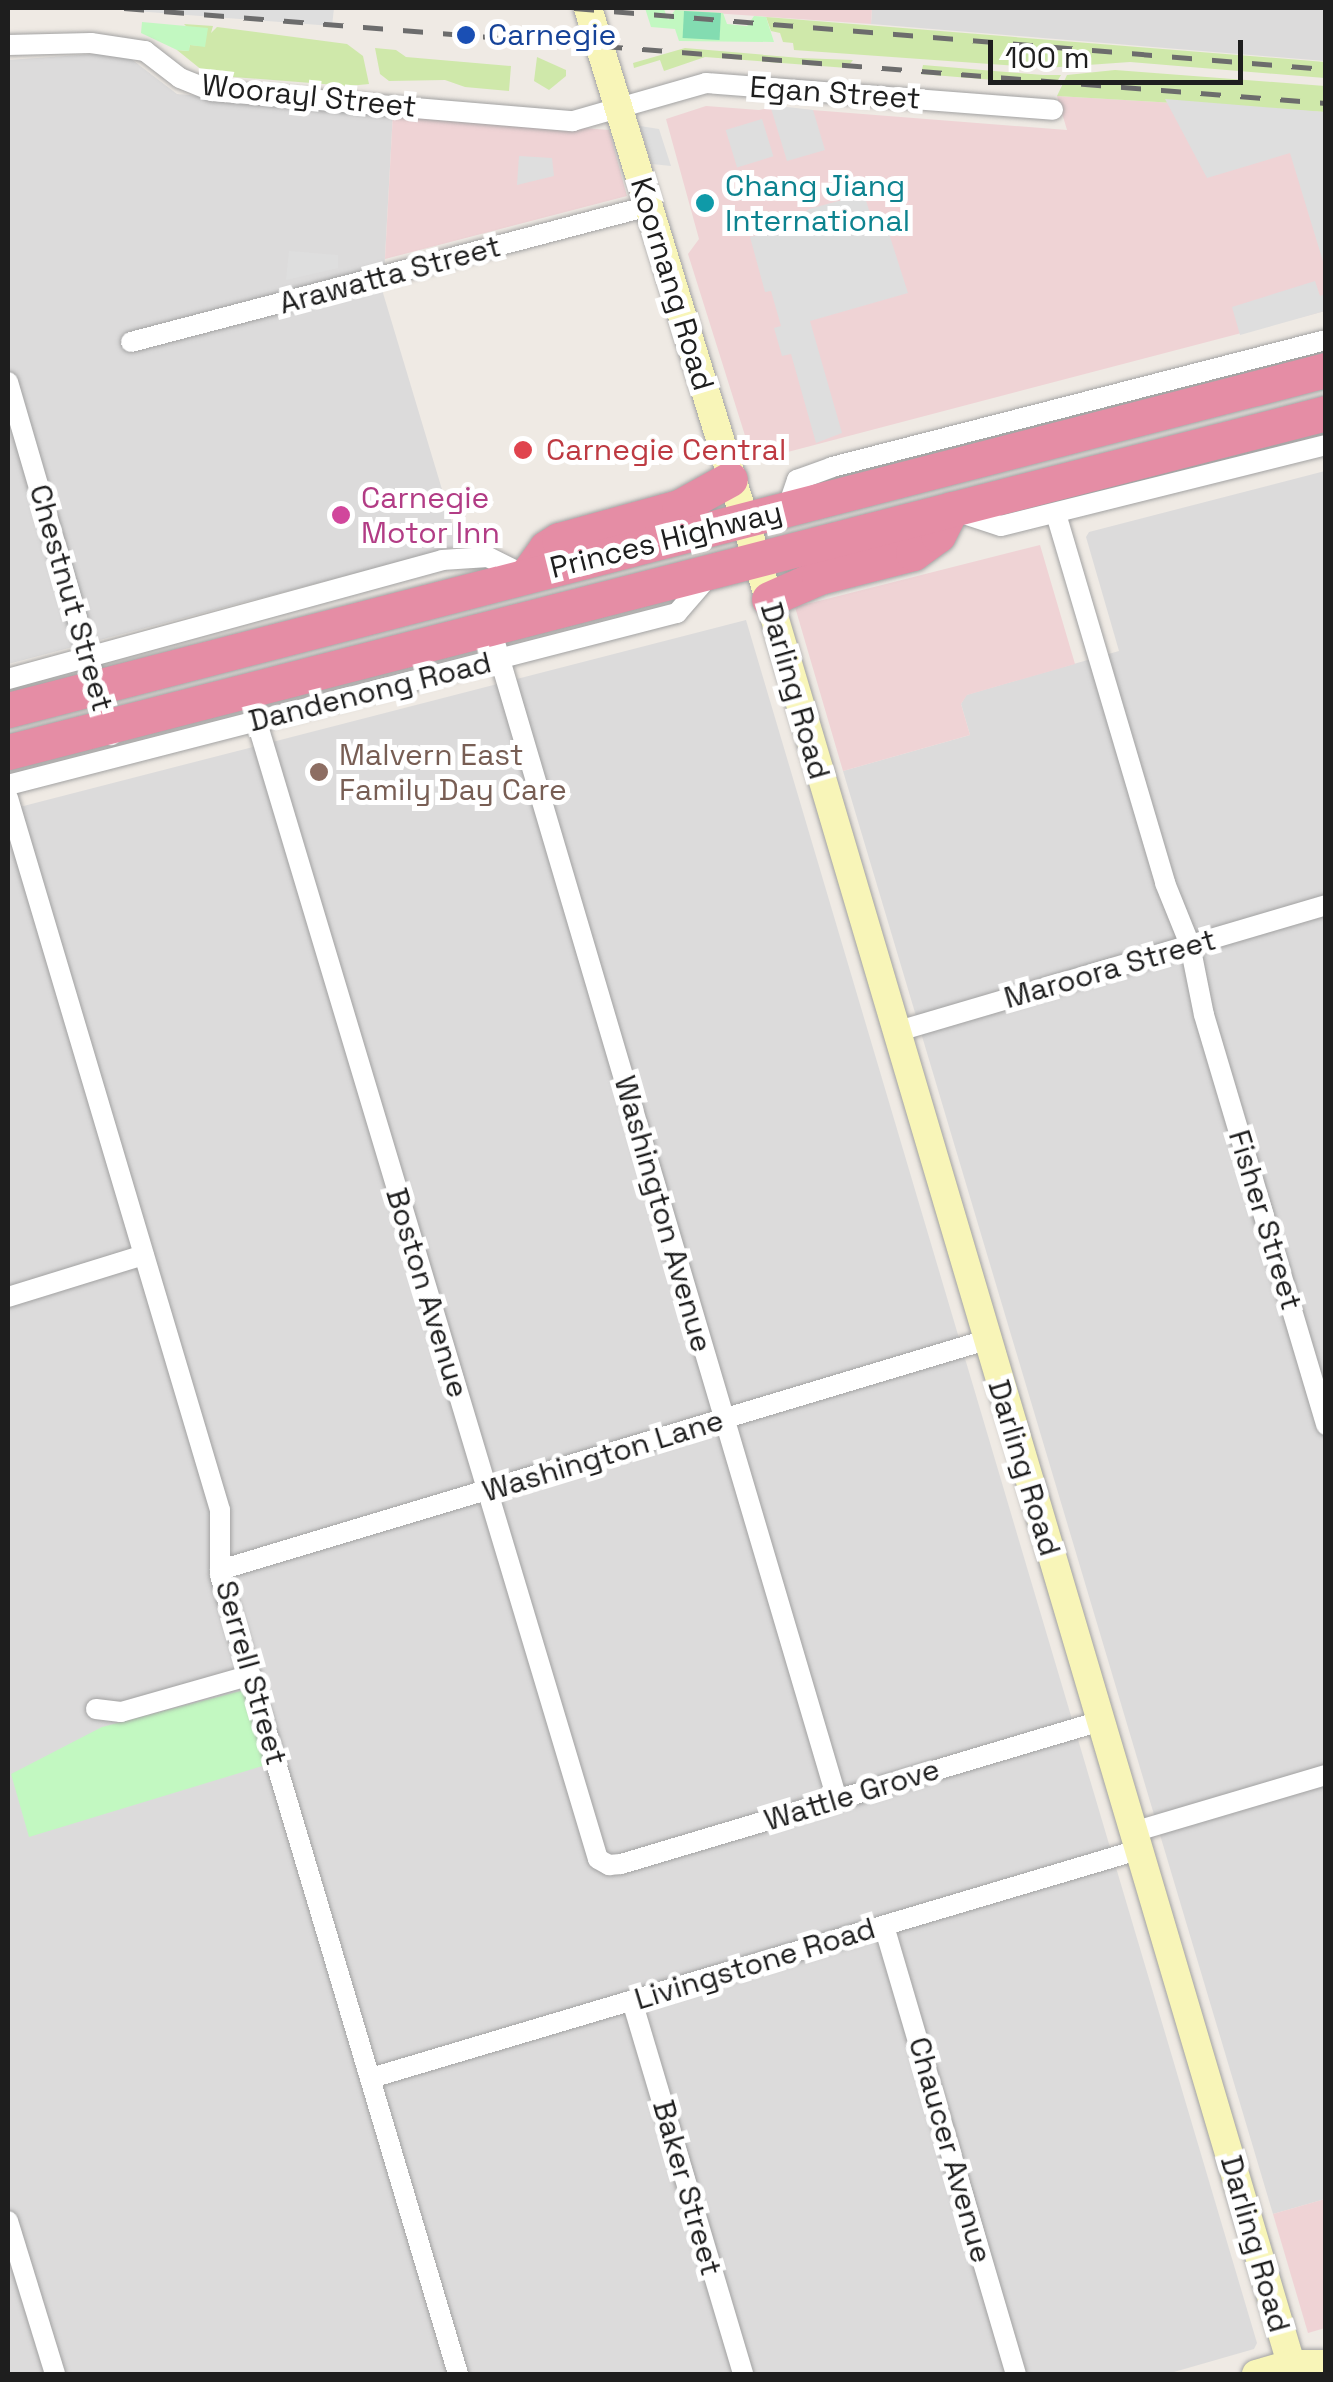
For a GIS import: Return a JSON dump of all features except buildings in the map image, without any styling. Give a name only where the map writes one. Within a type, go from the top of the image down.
[{"type":"highway","name":"Princes Highway","points":[[8,710],[94,672],[441,598],[787,509],[1142,402],[1326,370]]},
{"type":"highway","name":"Princes Highway","points":[[8,752],[112,742],[495,644],[714,570],[951,509],[1162,471],[1326,413]]},
{"type":"highway","points":[[526,576],[546,548],[559,540],[679,507],[730,479]]},
{"type":"highway","points":[[769,599],[819,577],[913,553],[938,535],[951,509]]},
{"type":"street","name":"Koornang Road","points":[[588,8],[757,560]]},
{"type":"street","name":"Woorayl Street","points":[[8,45],[91,43],[146,51],[180,78],[212,91],[573,121],[620,110]]},
{"type":"street","name":"Egan Street","points":[[620,110],[706,84],[1053,110]]},
{"type":"street","name":"Arawatta Street","points":[[131,342],[649,206]]},
{"type":"street","points":[[1162,471],[1142,402],[1326,340]]},
{"type":"street","name":"Chestnut Street","points":[[8,382],[112,742]]},
{"type":"street","points":[[951,509],[1001,526],[1056,514],[1162,471],[1325,447]]},
{"type":"street","name":"Fisher Street","points":[[1056,514],[1326,1425]]},
{"type":"street","points":[[441,598],[447,578],[472,556]]},
{"type":"street","points":[[8,679],[94,672],[442,560],[472,556],[499,560],[526,576]]},
{"type":"street","name":"Darling Road","points":[[757,560],[1293,2369]]},
{"type":"street","name":"Dandenong Road","points":[[8,785],[112,742],[256,719],[495,644]]},
{"type":"street","name":"Washington Avenue","points":[[495,644],[837,1800]]},
{"type":"street","name":"Boston Avenue","points":[[256,719],[590,1845],[603,1864]]},
{"type":"street","name":"Serrell Street","points":[[8,798],[220,1510],[220,1570],[458,2374]]},
{"type":"street","name":"Maroora Street","points":[[895,1032],[1326,906]]},
{"type":"street","points":[[8,1297],[144,1255]]},
{"type":"street","name":"Washington Lane","points":[[220,1570],[986,1340]]},
{"type":"street","points":[[96,1709],[121,1712],[251,1675]]},
{"type":"street","name":"Wattle Grove","points":[[603,1864],[620,1864],[1100,1721]]},
{"type":"street","name":"Livingstone Road","points":[[371,2078],[884,1926],[1326,1775]]},
{"type":"street","name":"Chaucer Avenue","points":[[884,1926],[1016,2374]]},
{"type":"street","name":"Baker Street","points":[[632,2001],[743,2374]]},
{"type":"street","points":[[8,2221],[55,2374]]},
{"type":"street","points":[[1293,2369],[1326,2344]]},
{"type":"street","points":[[1256,2374],[1326,2364]]},
{"type":"shaded area","points":[[96,8],[334,8],[332,26]]},
{"type":"shaded area","points":[[639,8],[872,8],[871,24]]},
{"type":"shaded area","points":[[872,8],[1325,8],[1325,61],[871,24]]},
{"type":"shaded area","points":[[122,52],[177,94],[393,113],[383,293],[459,546],[8,664],[8,60]]},
{"type":"shaded area","points":[[1057,96],[1325,112],[1325,311],[753,461],[688,254],[699,239],[666,119],[706,106],[759,110],[774,107],[1067,130]]},
{"type":"shaded area","points":[[1165,99],[1325,112],[1325,268],[1290,153],[1207,178]]},
{"type":"shaded area","points":[[770,105],[813,110],[825,150],[787,161]]},
{"type":"shaded area","points":[[393,113],[609,130],[627,196],[385,259]]},
{"type":"shaded area","points":[[762,119],[773,156],[737,167],[726,130]]},
{"type":"shaded area","points":[[640,126],[659,129],[671,166],[652,164]]},
{"type":"shaded area","points":[[519,156],[552,158],[554,176],[517,185]]},
{"type":"shaded area","points":[[864,194],[872,220],[884,218],[908,293],[810,321],[842,433],[816,443],[791,354],[782,356],[774,328],[781,326],[771,291],[765,292],[750,237],[783,229],[809,209]]},
{"type":"shaded area","points":[[289,251],[338,255],[338,268],[286,280]]},
{"type":"shaded area","points":[[1315,281],[1320,296],[1325,294],[1325,311],[1240,335],[1232,307]]},
{"type":"shaded area","points":[[1325,471],[1325,2199],[1273,2214],[843,771],[970,735],[961,704],[966,695],[1119,651],[1086,537],[1089,532]]},
{"type":"shaded area","points":[[1040,545],[1075,664],[967,695],[961,704],[970,735],[843,771],[795,607]]},
{"type":"shaded area","points":[[746,620],[1257,2343],[1254,2349],[1167,2374],[8,2374],[8,810]]},
{"type":"shaded area","points":[[1325,2199],[1325,2328],[1308,2333],[1273,2214]]},
{"type":"green space","points":[[645,8],[664,9],[668,20],[675,10],[723,13],[727,24],[747,26],[754,16],[766,17],[774,42],[679,41],[675,29],[651,27]]},
{"type":"green space","points":[[684,11],[721,13],[720,40],[683,38]]},
{"type":"green space","points":[[766,17],[1325,62],[1325,78],[1130,62],[1045,68],[794,50],[793,43],[783,42],[780,33],[771,31]]},
{"type":"green space","points":[[142,22],[208,28],[205,47],[190,45],[189,51],[177,50],[141,33]]},
{"type":"green space","points":[[184,24],[213,26],[211,33],[217,27],[347,44],[363,56],[369,84],[349,86],[208,75],[177,50],[188,51],[190,45],[205,46]]},
{"type":"green space","points":[[375,48],[396,50],[406,57],[511,66],[509,91],[465,87],[445,80],[389,81],[380,74]]},
{"type":"green space","points":[[685,48],[853,60],[847,68],[705,57],[664,71],[660,60],[634,68],[633,63]]},
{"type":"green space","points":[[537,57],[566,70],[566,76],[549,90],[534,81]]},
{"type":"green space","points":[[923,65],[1061,75],[1055,85],[921,74]]},
{"type":"green space","points":[[1115,70],[1325,86],[1325,112],[1057,96],[1067,75]]},
{"type":"green space","points":[[248,1689],[269,1764],[29,1837],[11,1774],[102,1727]]},
{"type":"railway","points":[[124,8],[1326,103]]},
{"type":"railway","points":[[574,8],[1326,69]]},
{"type":"place","name":"Carnegie","points":[[466,35]]},
{"type":"place","name":"Chang Jiang International","points":[[705,203]]},
{"type":"place","name":"Carnegie Central","points":[[523,450]]},
{"type":"place","name":"Carnegie Motor Inn","points":[[341,515]]},
{"type":"place","name":"Malvern East Family Day Care","points":[[319,772]]}]
